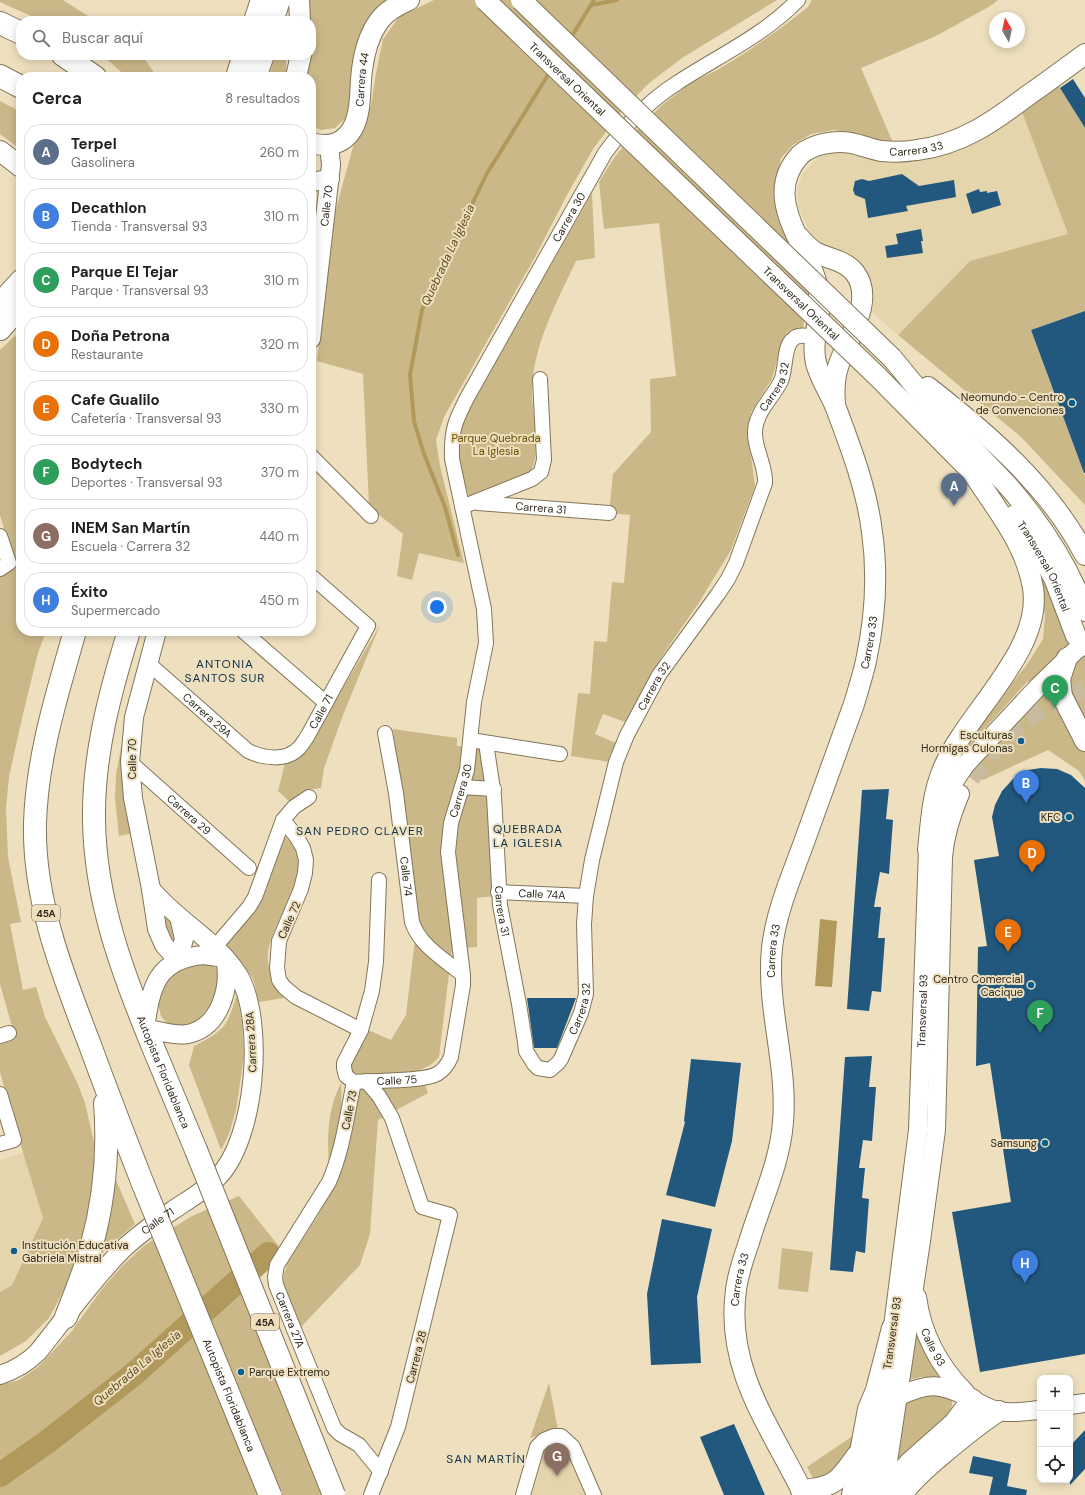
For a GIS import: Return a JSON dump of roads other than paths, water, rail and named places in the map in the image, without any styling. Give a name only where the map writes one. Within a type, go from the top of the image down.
[{"type":"main road","points":[[299,0],[300,16]]},
{"type":"main road","name":"Carrera 44","points":[[320,144],[344,139],[355,124],[360,101],[362,68],[366,49],[372,33],[379,20],[384,15],[396,6],[409,0]]},
{"type":"main road","name":"Transversal Oriental","points":[[485,0],[876,375],[1014,515],[1033,540],[1054,578],[1080,640]]},
{"type":"main road","points":[[521,0],[892,358],[967,418],[994,442],[1044,494],[1066,523],[1085,555]]},
{"type":"main road","points":[[264,5],[270,16]]},
{"type":"main road","points":[[0,23],[16,31]]},
{"type":"main road","name":"Carrera 33","points":[[802,1492],[754,1401],[741,1366],[736,1340],[736,1290],[738,1277],[774,1169],[783,1125],[783,1084],[772,989],[772,948],[776,926],[786,890],[854,704],[866,660],[874,603],[875,558],[869,509],[864,488],[835,406],[817,366],[815,341],[819,299],[816,278],[792,227],[785,204],[787,178],[801,155],[814,147],[831,142],[849,142],[881,151],[913,151],[932,148],[958,140],[994,121],[1085,54]]},
{"type":"main road","points":[[70,60],[88,72]]},
{"type":"main road","points":[[239,72],[242,60]]},
{"type":"main road","points":[[257,72],[261,60]]},
{"type":"main road","points":[[297,72],[300,60]]},
{"type":"main road","points":[[0,76],[16,84]]},
{"type":"main road","points":[[0,151],[16,163]]},
{"type":"main road","name":"Carrera 33","points":[[792,227],[805,244],[814,251],[848,266],[859,280],[862,292],[860,315],[844,350],[836,375],[834,390],[835,406]]},
{"type":"main road","points":[[816,278],[820,273],[828,269],[838,266],[848,266]]},
{"type":"main road","points":[[0,304],[16,286]]},
{"type":"main road","points":[[0,329],[16,311]]},
{"type":"main road","points":[[815,341],[819,351],[824,354],[831,355],[844,350]]},
{"type":"main road","points":[[892,358],[942,418],[1008,487],[1048,537],[1062,560],[1085,612]]},
{"type":"main road","points":[[928,850],[933,803],[943,769],[966,730],[1014,659],[1028,633],[1033,614],[1033,588],[1025,558],[1008,526],[973,473]]},
{"type":"main road","name":"Autopista Floridablanca","points":[[74,636],[50,718],[41,760],[37,793],[35,824],[36,855],[45,910],[63,974],[103,1082],[270,1495]]},
{"type":"main road","name":"Autopista Floridablanca","points":[[127,636],[116,673],[97,764],[94,820],[95,846],[109,921],[122,968],[334,1495]]},
{"type":"main road","points":[[1067,658],[1060,679],[1061,692],[1085,741]]},
{"type":"main road","points":[[66,1317],[91,1248],[104,1185],[106,1147],[103,1082]]},
{"type":"main road","points":[[852,1495],[868,1409],[876,1390],[892,1328]]},
{"type":"main road","points":[[902,1495],[900,1479],[902,1471],[954,1423],[972,1399],[978,1413],[977,1421],[969,1432]]},
{"type":"main road","points":[[902,1495],[917,1477],[969,1432],[999,1411]]},
{"type":"main road","points":[[802,1492],[821,1488],[836,1482],[842,1477],[860,1452]]},
{"type":"street","name":"Carrera 30","points":[[439,1073],[447,1065],[451,1057],[463,975],[448,852],[451,823],[467,770],[474,702],[486,643],[484,609],[468,504],[452,459],[451,440],[455,421],[605,153],[617,137],[633,120],[675,84],[731,52],[753,37],[798,0]]},
{"type":"street","name":"Calle 70","points":[[316,296],[331,165],[320,144]]},
{"type":"street","points":[[316,181],[330,179]]},
{"type":"street","name":"Carrera 32","points":[[544,1070],[550,1070],[558,1064],[581,1013],[586,994],[584,918],[586,896],[592,860],[611,779],[627,735],[659,675],[718,594],[736,563],[765,483],[755,435],[759,415],[781,381],[789,344],[791,341],[798,336],[805,336],[815,341]]},
{"type":"street","points":[[468,504],[532,479],[541,472],[544,460],[540,379]]},
{"type":"street","points":[[316,461],[371,516]]},
{"type":"street","name":"Carrera 31","points":[[468,504],[609,513]]},
{"type":"street","points":[[0,536],[4,566]]},
{"type":"street","name":"Calle 71","points":[[248,751],[258,756],[282,757],[300,748],[368,626],[316,580]]},
{"type":"street","name":"Calle 70","points":[[156,636],[134,717],[130,762],[133,798],[159,937],[170,953],[178,960]]},
{"type":"street","points":[[249,636],[326,703]]},
{"type":"street","name":"Transversal 93","points":[[891,1407],[892,1328],[918,1130],[928,850],[944,801],[958,776],[1016,710],[1067,658],[1080,640]]},
{"type":"street","name":"Carrera 29A","points":[[148,663],[248,751]]},
{"type":"street","name":"Calle 74","points":[[385,732],[396,793],[412,922],[418,936],[424,943],[463,975]]},
{"type":"street","points":[[470,740],[560,754]]},
{"type":"street","name":"Carrera 31","points":[[486,743],[494,789],[498,892],[526,1051],[534,1064],[538,1068],[544,1070]]},
{"type":"street","name":"Carrera 29","points":[[130,762],[249,868]]},
{"type":"street","name":"Transversal 93","points":[[891,1407],[915,1284],[936,1130],[944,844],[952,814],[961,792],[971,778]]},
{"type":"street","points":[[462,787],[494,789]]},
{"type":"street","points":[[220,953],[255,898],[283,820],[294,807],[310,797]]},
{"type":"street","name":"Calle 72","points":[[283,820],[296,836],[303,848],[306,860],[305,873],[301,889],[279,941],[277,968],[279,980],[284,987],[296,997],[361,1030]]},
{"type":"street","name":"Calle 73","points":[[276,1285],[275,1276],[277,1265],[330,1182],[340,1153],[360,1081],[346,1076],[344,1063],[361,1030],[367,1011],[374,976],[379,880]]},
{"type":"street","points":[[151,889],[179,917],[220,953],[227,976],[224,998],[214,1017],[196,1031],[187,1034],[178,1034],[146,1028],[153,988],[164,970],[178,960],[191,956],[220,953]]},
{"type":"street","name":"Calle 74A","points":[[498,892],[586,896]]},
{"type":"street","points":[[178,960],[184,939],[179,917]]},
{"type":"street","name":"Carrera 28A","points":[[220,953],[239,977],[245,989],[252,1024],[253,1071],[249,1111],[243,1131]]},
{"type":"street","name":"Calle 75","points":[[360,1081],[425,1078],[439,1073]]},
{"type":"street","name":"Carrera 28","points":[[360,1081],[380,1096],[392,1118],[422,1207],[450,1215],[398,1427],[371,1495]]},
{"type":"street","points":[[0,1094],[14,1140],[0,1144]]},
{"type":"street","name":"Calle 71","points":[[0,1375],[14,1370],[27,1362],[38,1352],[105,1268],[123,1249],[154,1224],[202,1191],[218,1177],[233,1156],[243,1131]]},
{"type":"street","name":"Calle 93","points":[[915,1284],[918,1307],[928,1339],[934,1352],[950,1375],[972,1399]]},
{"type":"street","name":"Carrera 27A","points":[[276,1285],[334,1428],[340,1434],[359,1445],[381,1472]]},
{"type":"street","name":"Calle 93","points":[[891,1407],[910,1390],[931,1386],[941,1386],[972,1399],[985,1407],[999,1411],[1010,1412],[1037,1410]]},
{"type":"street","points":[[1073,1405],[1085,1403]]},
{"type":"street","points":[[870,1495],[891,1407]]},
{"type":"street","points":[[883,1495],[891,1407]]},
{"type":"street","points":[[523,1495],[537,1448],[544,1440],[554,1436],[561,1436],[573,1447],[594,1495]]},
{"type":"waterway","name":"Quebrada La Iglesia","points":[[570,39],[594,0]]},
{"type":"waterway","name":"Quebrada La Iglesia","points":[[591,5],[617,0]]},
{"type":"waterway","name":"Quebrada La Iglesia","points":[[458,555],[445,507],[424,454],[414,421],[410,375],[422,310],[486,175],[551,70]]},
{"type":"waterway","name":"Quebrada La Iglesia","points":[[0,1475],[47,1442],[134,1374],[268,1254]]},
{"type":"tunnel","points":[[1076,636],[1085,662]]},
{"type":"tunnel","points":[[971,778],[999,745],[1023,722],[1064,698],[1085,690]]},
{"type":"place","name":"Neomundo - Centro de Convenciones","points":[[1072,403]]},
{"type":"place","name":"Terpel","points":[[954,506]]},
{"type":"place","name":"Parque El Tejar","points":[[1055,708]]},
{"type":"place","name":"Esculturas Hormigas Culonas","points":[[1021,741]]},
{"type":"place","name":"Decathlon","points":[[1026,803]]},
{"type":"place","name":"KFC","points":[[1069,817]]},
{"type":"place","name":"Doña Petrona","points":[[1032,873]]},
{"type":"place","name":"Cafe Gualilo","points":[[1008,952]]},
{"type":"place","name":"Centro Comercial Cacique","points":[[1031,985]]},
{"type":"place","name":"Bodytech","points":[[1040,1033]]},
{"type":"place","name":"Samsung","points":[[1045,1143]]},
{"type":"place","name":"Institución Educativa Gabriela Mistral","points":[[14,1251]]},
{"type":"place","name":"Éxito","points":[[1025,1283]]},
{"type":"place","name":"Parque Extremo","points":[[241,1372]]},
{"type":"place","name":"INEM San Martín","points":[[557,1476]]},
{"type":"district","name":"ANTONIA SANTOS SUR","points":[[225,671]]},
{"type":"district","name":"SAN PEDRO CLAVER","points":[[360,831]]},
{"type":"district","name":"QUEBRADA LA IGLESIA","points":[[528,836]]},
{"type":"district","name":"SAN MARTÍN","points":[[486,1459]]},
{"type":"park label","name":"Parque Quebrada La Iglesia","points":[[496,444]]}]
